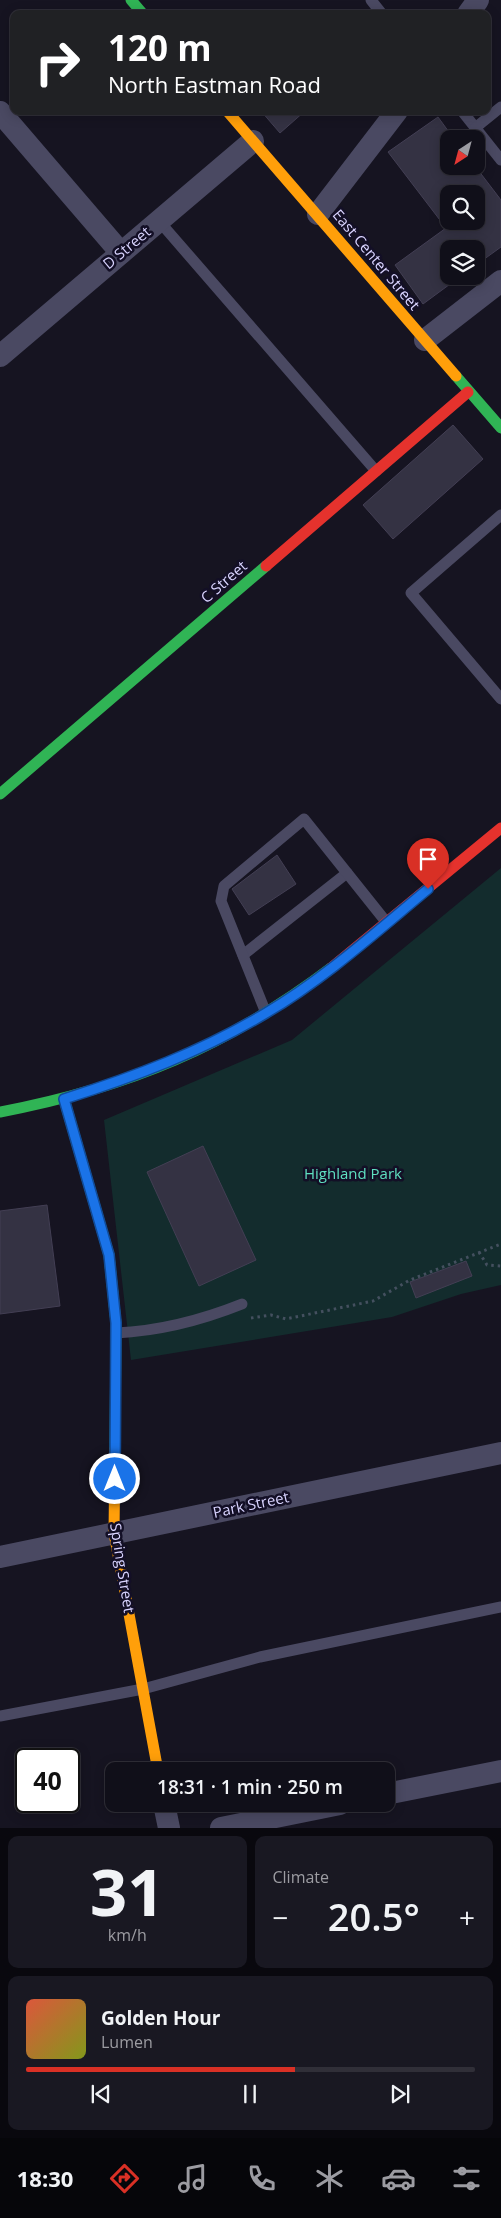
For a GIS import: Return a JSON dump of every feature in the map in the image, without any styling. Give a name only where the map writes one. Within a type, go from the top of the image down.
[{"type":"street","points":[[131,0],[139,10]]},
{"type":"street","points":[[0,112],[121,253]]},
{"type":"street","name":"East Center Street","points":[[230,115],[501,428]]},
{"type":"street","points":[[318,214],[394,115]]},
{"type":"street","name":"D Street","points":[[0,356],[253,141]]},
{"type":"street","points":[[425,340],[501,282]]},
{"type":"street","name":"C Street","points":[[0,794],[468,392]]},
{"type":"street","points":[[0,1112],[64,1099],[154,1069],[204,1046],[266,1013],[318,978],[388,923],[501,828]]},
{"type":"street","name":"Spring Street","points":[[64,1099],[109,1255],[116,1333],[114,1533],[156,1762]]},
{"type":"street","name":"Park Street","points":[[0,1557],[501,1453]]},
{"type":"street","points":[[395,1792],[501,1771]]},
{"type":"street","points":[[166,1812],[169,1828]]},
{"type":"street","points":[[221,1828],[300,1812]]},
{"type":"lane","points":[[371,0],[379,10]]},
{"type":"lane","points":[[475,128],[501,107]]},
{"type":"lane","points":[[465,115],[501,160]]},
{"type":"lane","points":[[159,221],[376,471]]},
{"type":"lane","points":[[501,515],[411,593],[501,699]]},
{"type":"lane","points":[[266,1013],[221,901],[224,886],[304,819],[388,923]]},
{"type":"lane","points":[[243,955],[347,873]]},
{"type":"lane","points":[[116,1333],[161,1328],[242,1304]]},
{"type":"lane","points":[[0,1716],[143,1688],[260,1657],[501,1607]]},
{"type":"path","points":[[225,1310],[228,1320],[272,1314],[286,1319],[373,1301],[410,1280],[501,1244]]},
{"type":"path","points":[[479,1252],[487,1265],[501,1266]]},
{"type":"green space","name":"Highland Park","points":[[501,868],[501,1285],[461,1294],[392,1317],[131,1360],[104,1120],[292,1040]]},
{"type":"building","points":[[264,115],[300,115],[280,133]]},
{"type":"building","points":[[438,117],[447,130],[440,130],[440,175],[482,175],[501,200],[501,247],[485,259],[485,240],[440,240],[440,285],[449,285],[423,304],[395,265],[443,230],[485,230],[485,185],[440,185],[440,220],[388,152]]},
{"type":"building","points":[[453,425],[483,459],[393,539],[363,505]]},
{"type":"building","points":[[277,855],[296,884],[249,915],[232,889]]},
{"type":"building","points":[[203,1146],[256,1260],[199,1286],[147,1172]]},
{"type":"building","points":[[47,1205],[60,1306],[0,1314],[0,1211]]},
{"type":"building","points":[[466,1261],[472,1276],[416,1298],[410,1282]]},
{"type":"traffic: fast","points":[[131,0],[140,10]]},
{"type":"traffic: fast","points":[[456,376],[501,428]]},
{"type":"traffic: fast","points":[[0,794],[266,566]]},
{"type":"traffic: fast","points":[[0,1112],[91,1090],[174,1060],[214,1042],[254,1020],[331,968]]},
{"type":"traffic: fast","points":[[64,1099],[109,1255],[116,1323],[115,1449]]},
{"type":"traffic: slow","points":[[230,115],[456,376]]},
{"type":"traffic: slow","points":[[115,1449],[114,1533],[156,1762]]},
{"type":"traffic: jam","points":[[266,566],[468,392]]},
{"type":"traffic: jam","points":[[331,968],[501,828]]},
{"type":"route","points":[[115,1479],[116,1323],[109,1255],[64,1099],[154,1069],[204,1046],[266,1013],[318,978],[428,889]]}]
